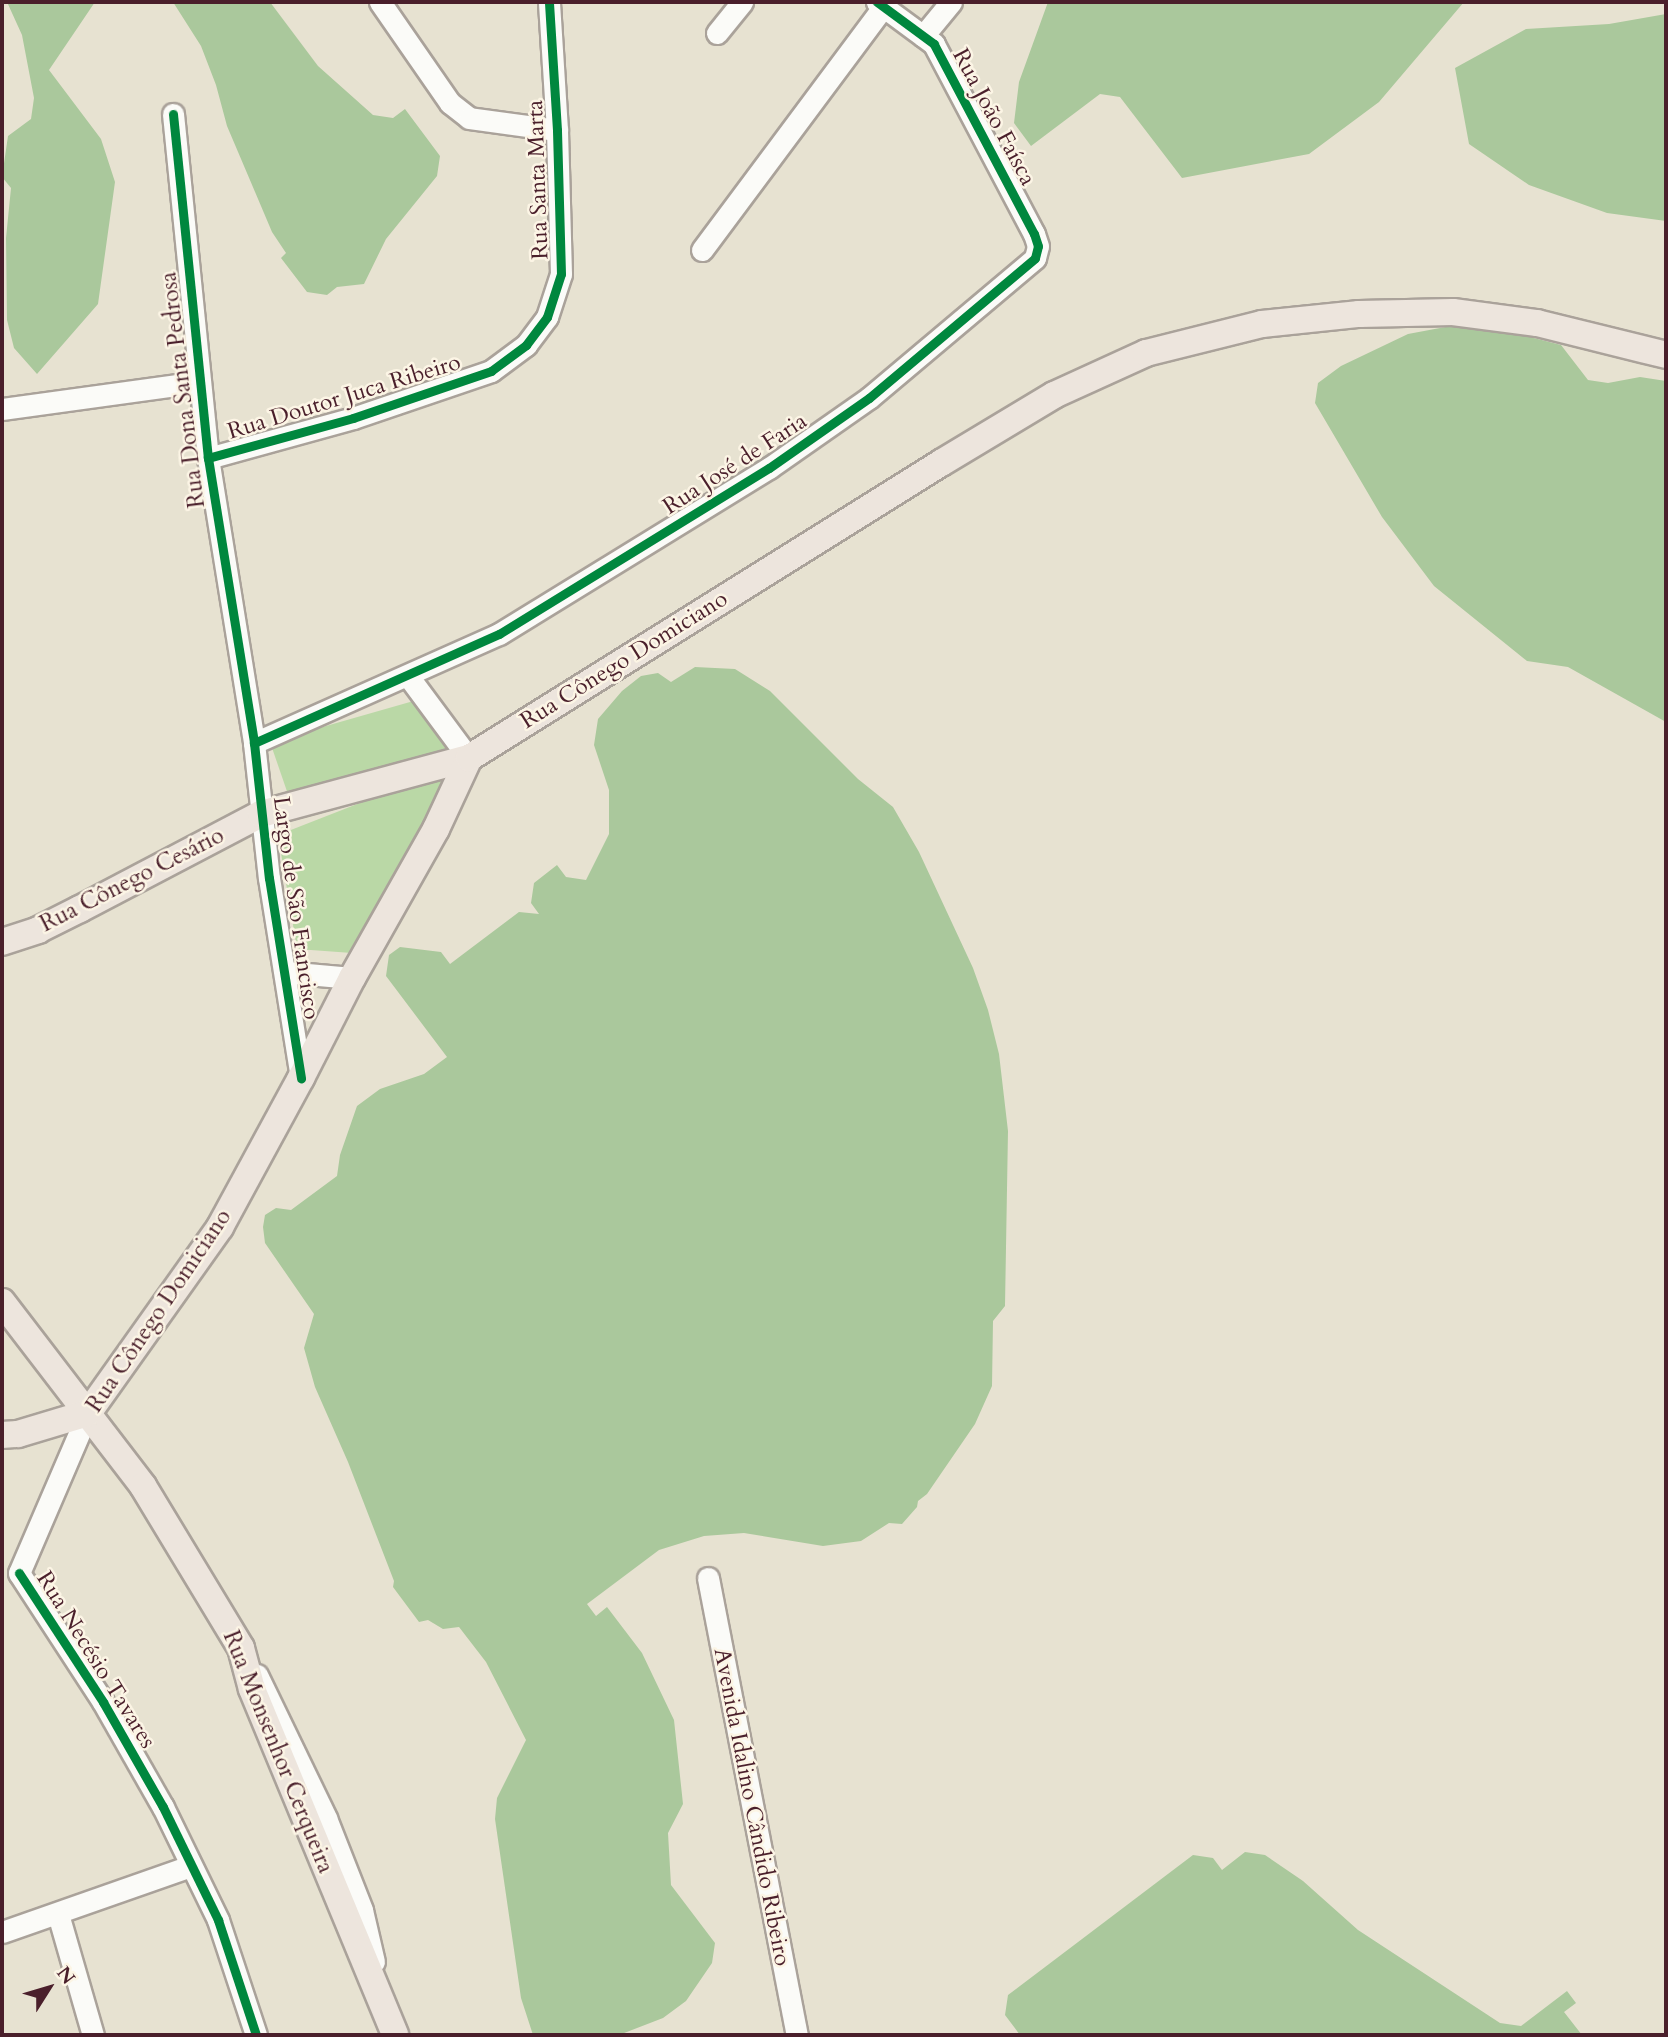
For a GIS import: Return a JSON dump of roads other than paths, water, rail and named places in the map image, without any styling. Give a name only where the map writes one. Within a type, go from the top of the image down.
[{"type":"main road","name":"Rua Cônego Domiciano","points":[[88,1413],[220,1227],[352,978],[436,829],[469,758],[1054,395],[1146,353],[1262,324],[1359,314],[1453,312],[1537,323],[1666,355]]},
{"type":"main road","name":"Rua Cônego Cesário","points":[[2,942],[38,930],[261,814],[469,758]]},
{"type":"main road","name":"Rua Monsenhor Cerqueira","points":[[2,1302],[143,1486],[241,1648],[252,1689],[391,2027]]},
{"type":"main road","points":[[2,1435],[88,1413]]},
{"type":"street","points":[[380,2],[450,103],[469,118],[557,130]]},
{"type":"street","name":"Rua Santa Marta","points":[[491,371],[526,345],[547,317],[561,274],[557,130],[549,2]]},
{"type":"street","points":[[717,33],[741,2]]},
{"type":"street","points":[[923,36],[951,2]]},
{"type":"street","points":[[702,250],[880,4]]},
{"type":"street","name":"Rua João Faísca","points":[[880,4],[934,44],[1034,234]]},
{"type":"street","name":"Rua Dona Santa Pedrosa","points":[[173,114],[198,382],[254,743]]},
{"type":"street","name":"Rua José de Faria","points":[[408,676],[499,634],[769,468],[858,406],[1035,258],[1038,246],[1034,234]]},
{"type":"street","name":"Rua Doutor Juca Ribeiro","points":[[208,458],[353,418],[491,371]]},
{"type":"street","points":[[3,409],[36,407],[198,382]]},
{"type":"street","points":[[254,743],[408,676],[469,758]]},
{"type":"street","name":"Largo de São Francisco","points":[[254,743],[268,878],[301,1078]]},
{"type":"street","points":[[285,972],[352,978]]},
{"type":"street","name":"Rua Cônego Domiciano","points":[[10,1576],[88,1413]]},
{"type":"street","name":"Rua Necésio Tavares","points":[[10,1576],[103,1702],[163,1807],[218,1920],[256,2035]]},
{"type":"street","name":"Avenida Idalino Cândido Ribeiro","points":[[708,1578],[797,2035]]},
{"type":"street","points":[[2,1932],[190,1866]]},
{"type":"street","points":[[58,1914],[93,2035]]}]
